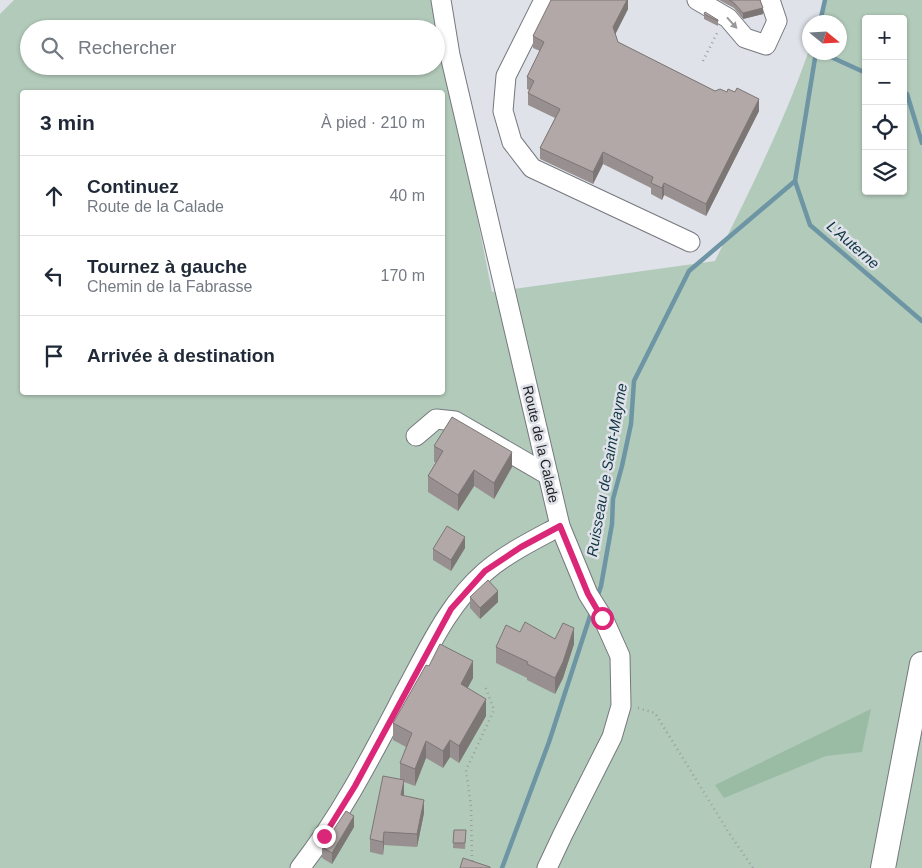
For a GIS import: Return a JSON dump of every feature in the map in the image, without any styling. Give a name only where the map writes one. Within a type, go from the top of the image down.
[{"type":"main road","points":[[883,868],[922,664]]},
{"type":"street","name":"Route de la Calade","points":[[441,0],[444,20]]},
{"type":"street","points":[[544,0],[506,76],[503,111],[512,142],[532,168],[690,242]]},
{"type":"street","points":[[697,0],[728,18],[745,38],[766,45],[777,21],[770,0]]},
{"type":"street","name":"Route de la Calade","points":[[445,24],[450,54],[560,526],[588,594],[620,656],[621,706],[612,737],[547,868]]},
{"type":"street","points":[[416,436],[436,419],[455,421],[548,475]]},
{"type":"street","points":[[300,868],[324,836],[355,786],[451,609],[485,571],[521,547],[560,526]]},
{"type":"path","points":[[472,861],[471,806],[466,770],[494,710],[485,686]]},
{"type":"path","points":[[621,706],[641,708],[655,713],[729,833],[753,868]]},
{"type":"green space","points":[[14,0],[434,0],[438,20],[20,20],[20,75],[445,75],[445,55],[492,292],[715,261],[777,131],[805,60],[847,60],[847,15],[822,15],[827,0],[922,0],[922,868],[0,868],[0,14]]},
{"type":"green space","points":[[871,709],[862,752],[826,756],[724,798],[715,785]]},
{"type":"building","points":[[551,0],[627,0],[613,27],[618,42],[715,91],[720,89],[727,92],[728,89],[735,92],[737,88],[759,99],[706,204],[664,183],[662,188],[651,183],[653,177],[603,152],[593,172],[540,148],[560,109],[528,93],[534,81],[527,77],[544,42],[533,36]]},
{"type":"building","points":[[729,0],[760,0],[763,8],[743,13]]},
{"type":"building","points":[[705,12],[718,20],[718,21],[704,14]]},
{"type":"building","points":[[452,417],[512,452],[494,483],[474,470],[458,495],[428,476],[443,451],[434,446]]},
{"type":"building","points":[[447,526],[465,537],[451,560],[433,549]]},
{"type":"building","points":[[488,580],[498,591],[480,608],[470,597]]},
{"type":"building","points":[[525,622],[555,639],[563,623],[574,628],[563,662],[555,678],[527,664],[528,662],[496,647],[506,625],[520,632]]},
{"type":"building","points":[[440,644],[473,661],[461,684],[486,699],[459,746],[450,740],[443,751],[426,741],[415,769],[400,763],[412,733],[393,723],[426,665],[429,666]]},
{"type":"building","points":[[383,776],[404,780],[401,795],[424,800],[417,834],[384,832],[383,842],[370,839]]},
{"type":"building","points":[[346,811],[354,816],[332,853],[322,847]]},
{"type":"building","points":[[454,830],[466,830],[465,843],[453,843]]},
{"type":"building","points":[[463,858],[490,867],[490,868],[460,868]]},
{"type":"waterway","name":"L'Auterne","points":[[822,15],[825,0]]},
{"type":"waterway","name":"L'Auterne","points":[[815,60],[795,181],[810,225],[922,321]]},
{"type":"waterway","points":[[838,60],[862,71]]},
{"type":"waterway","points":[[907,94],[922,143]]},
{"type":"waterway","name":"Ruisseau de Saint-Mayme","points":[[597,598],[601,586],[612,524],[613,499],[631,424],[634,381],[689,271],[795,181]]},
{"type":"waterway","name":"Ruisseau de Saint-Mayme","points":[[502,868],[549,742],[592,610]]},
{"type":"route","points":[[324,836],[355,786],[451,609],[485,571],[521,547],[560,526],[588,594],[602,618]]}]
